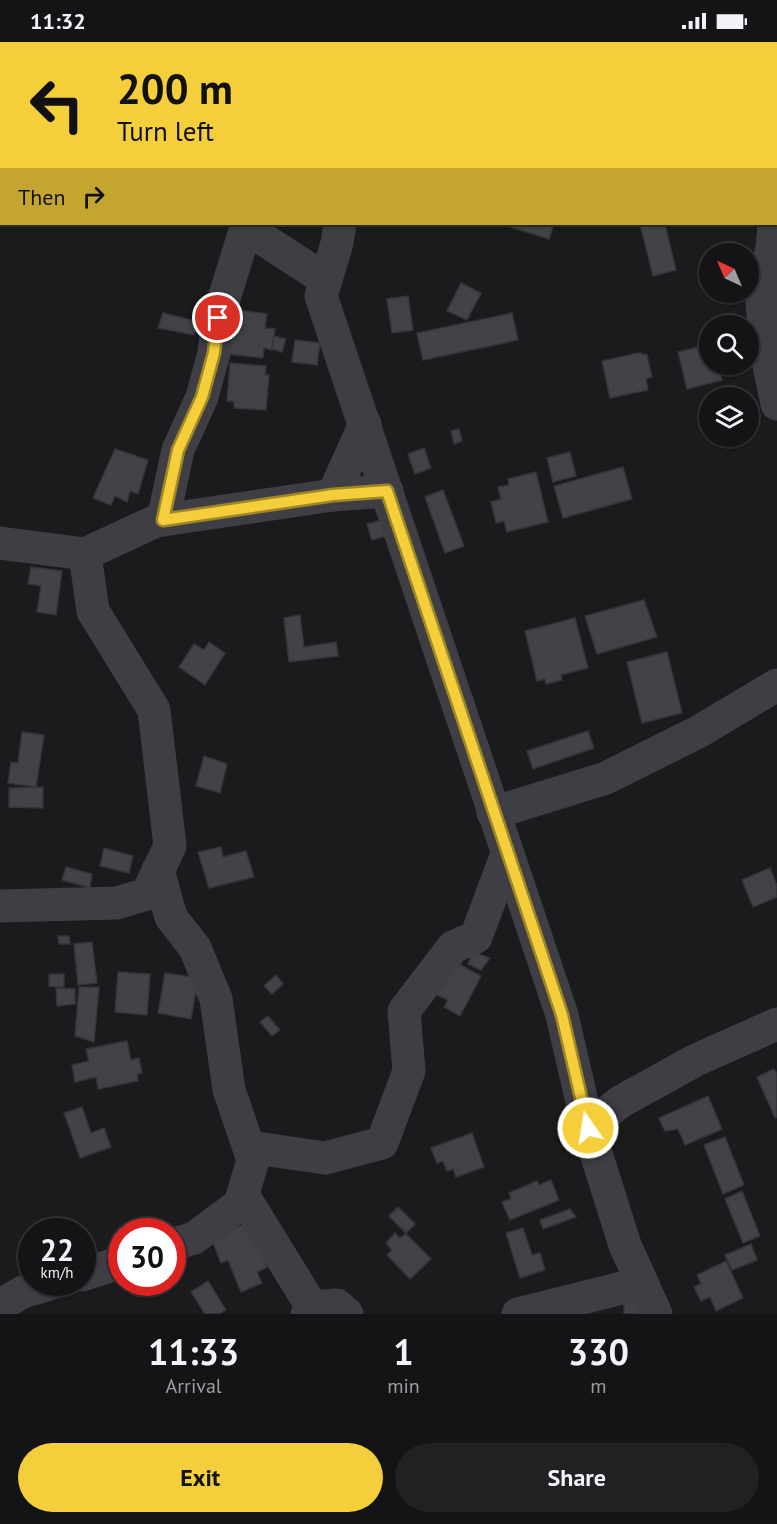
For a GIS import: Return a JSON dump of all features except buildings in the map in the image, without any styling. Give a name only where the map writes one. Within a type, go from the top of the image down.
[{"type":"street","points":[[163,520],[178,450],[202,397],[214,353],[218,318],[248,225]]},
{"type":"street","points":[[249,225],[260,237],[326,280]]},
{"type":"street","points":[[340,225],[337,243],[321,296],[562,1015],[588,1128],[625,1245],[656,1314]]},
{"type":"street","points":[[774,225],[772,248],[761,291],[766,351],[777,404]]},
{"type":"street","points":[[333,495],[365,424]]},
{"type":"street","points":[[0,543],[85,554],[156,521],[333,495],[387,491]]},
{"type":"street","points":[[0,906],[117,903],[147,894],[170,846],[154,710],[93,611],[85,554]]},
{"type":"street","points":[[493,813],[606,778],[698,732],[777,685]]},
{"type":"street","points":[[249,1147],[325,1158],[382,1143],[409,1071],[404,1011],[453,947],[476,937],[507,854]]},
{"type":"street","points":[[158,870],[171,916],[195,948],[216,999],[229,1090],[253,1160],[240,1204],[194,1238],[186,1241]]},
{"type":"street","points":[[588,1128],[620,1102],[696,1060],[777,1024]]},
{"type":"street","points":[[243,1195],[310,1310],[337,1305],[347,1314]]},
{"type":"street","points":[[518,1314],[642,1283]]},
{"type":"street","points":[[0,1305],[18,1295]]},
{"type":"route","points":[[218,318],[214,353],[202,397],[178,450],[163,520],[333,495],[387,491],[562,1015],[588,1128]]}]
